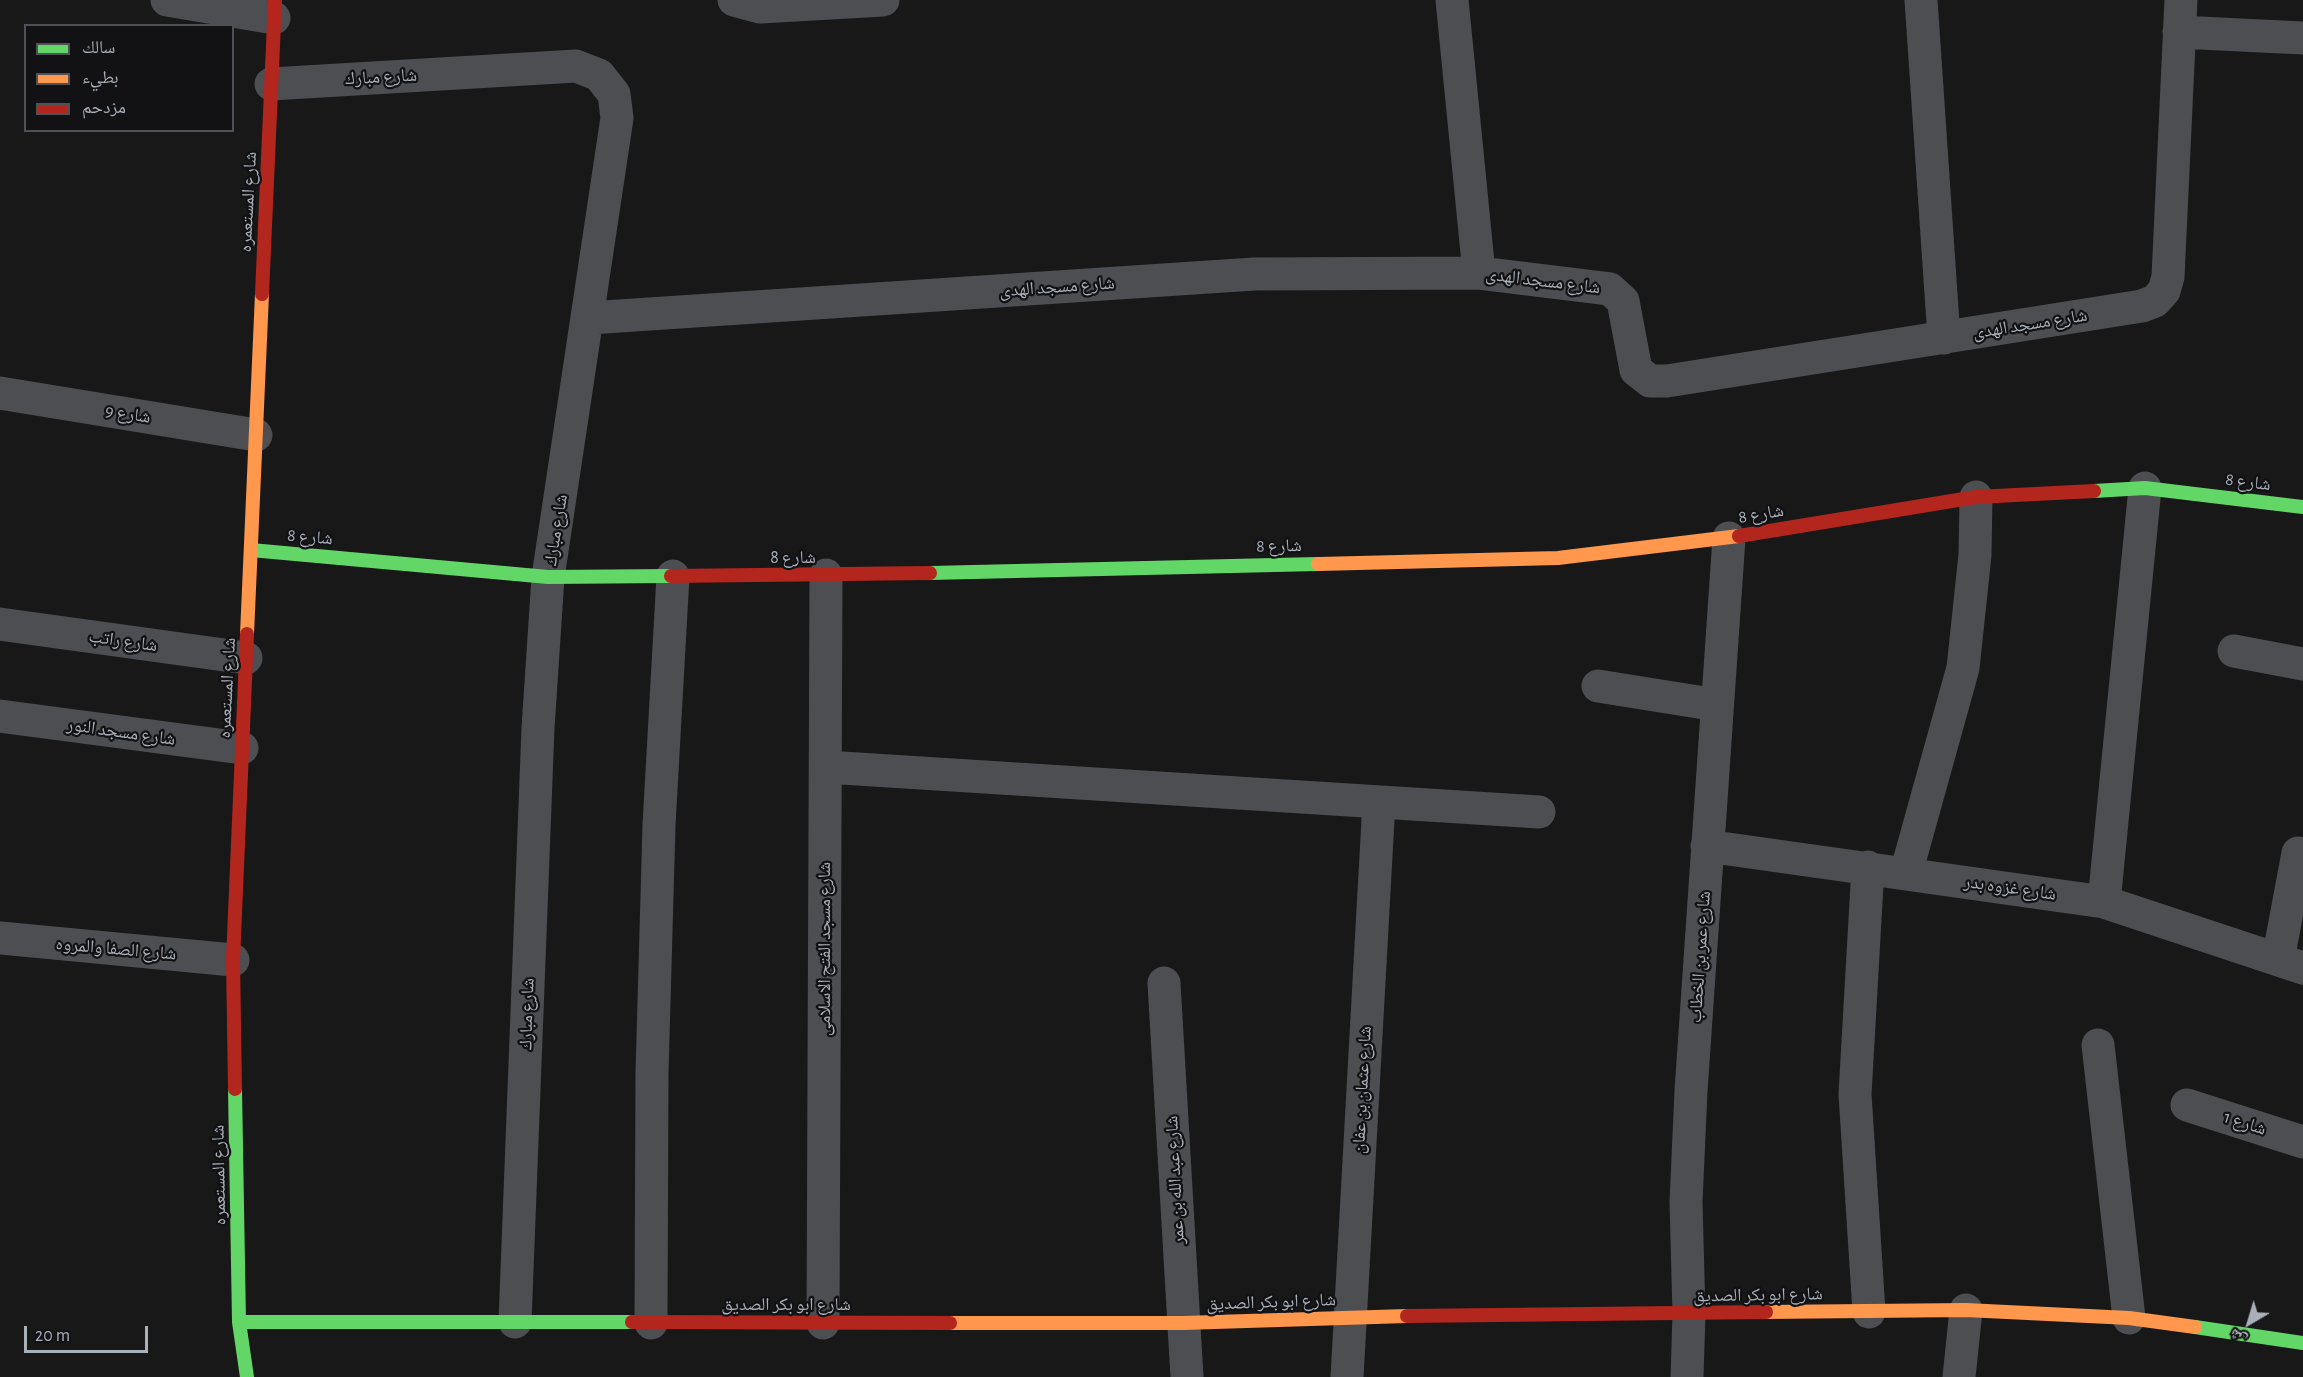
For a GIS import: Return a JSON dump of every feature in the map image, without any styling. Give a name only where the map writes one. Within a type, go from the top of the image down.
[{"type":"street","points":[[167,0],[274,9]]},
{"type":"street","points":[[735,0],[760,7],[883,0]]},
{"type":"street","points":[[1452,0],[1479,273]]},
{"type":"street","points":[[1921,0],[1944,338]]},
{"type":"street","name":"شارع مسجد الهدى","points":[[589,318],[1254,274],[1479,273],[1610,289],[1623,301],[1636,370],[1650,381],[1667,381],[2142,306],[2156,301],[2164,291],[2168,277],[2181,0]]},
{"type":"street","name":"شارع المستعمره","points":[[247,1377],[240,1322],[233,960],[274,9]]},
{"type":"street","points":[[2179,32],[2303,38]]},
{"type":"street","name":"شارع مبارك","points":[[271,84],[576,66],[599,75],[614,94],[617,118],[589,318],[548,577],[538,728],[515,1322]]},
{"type":"street","name":"شارع 9","points":[[0,393],[256,435]]},
{"type":"street","points":[[2104,902],[2145,488]]},
{"type":"street","name":"شارع 8","points":[[251,550],[548,577],[826,575],[1558,558],[1729,538],[1976,497],[2145,488],[2303,507]]},
{"type":"street","points":[[1906,873],[1964,668],[1975,555],[1976,497]]},
{"type":"street","name":"شارع عمر بن الخطاب","points":[[1687,1377],[1689,1314],[1686,1203],[1707,846],[1729,538]]},
{"type":"street","name":"شارع مسجد الفتح الاسلامى","points":[[823,1323],[826,575]]},
{"type":"street","points":[[651,1323],[652,1073],[657,896],[673,576]]},
{"type":"street","name":"شارع راتب","points":[[0,624],[246,658]]},
{"type":"street","points":[[2234,651],[2303,664]]},
{"type":"street","points":[[1598,686],[1717,705]]},
{"type":"street","name":"شارع مسجد النور","points":[[0,716],[242,748]]},
{"type":"street","points":[[826,767],[1539,812]]},
{"type":"street","name":"شارع عثمان بن عفان","points":[[1347,1377],[1348,1317],[1379,802]]},
{"type":"street","name":"شارع غزوه بدر","points":[[1707,846],[2104,902],[2291,964]]},
{"type":"street","points":[[2291,964],[2298,853]]},
{"type":"street","points":[[1868,867],[1855,1094],[1869,1312]]},
{"type":"street","name":"شارع الصفا والمروه","points":[[0,938],[233,960]]},
{"type":"street","name":"شارع عبد الله بن عمر","points":[[1164,983],[1187,1377]]},
{"type":"street","points":[[2098,1045],[2129,1318]]},
{"type":"street","name":"شارع 1","points":[[2187,1105],[2303,1142]]},
{"type":"street","points":[[1959,1377],[1966,1310]]},
{"type":"street","name":"شارع ابو بكر الصديق","points":[[240,1322],[1183,1323],[1348,1317],[1966,1310],[2129,1318],[2303,1343]]},
{"type":"traffic: fast","points":[[2094,491],[2145,488],[2303,507]]},
{"type":"traffic: fast","points":[[251,550],[548,577],[671,576]]},
{"type":"traffic: fast","points":[[930,573],[1318,564]]},
{"type":"traffic: fast","points":[[235,1089],[239,1322],[247,1377]]},
{"type":"traffic: fast","points":[[239,1322],[632,1322]]},
{"type":"traffic: fast","points":[[2195,1327],[2303,1343]]},
{"type":"traffic: slow","points":[[247,634],[262,294]]},
{"type":"traffic: slow","points":[[1318,564],[1558,558],[1739,536]]},
{"type":"traffic: slow","points":[[1766,1312],[1966,1310],[2129,1318],[2195,1327]]},
{"type":"traffic: slow","points":[[950,1323],[1183,1323],[1407,1316]]},
{"type":"traffic: jam","points":[[262,294],[275,0]]},
{"type":"traffic: jam","points":[[1739,536],[1976,497],[2094,491]]},
{"type":"traffic: jam","points":[[671,576],[930,573]]},
{"type":"traffic: jam","points":[[235,1089],[233,960],[247,634]]},
{"type":"traffic: jam","points":[[1407,1316],[1766,1312]]},
{"type":"traffic: jam","points":[[632,1322],[950,1323]]}]
